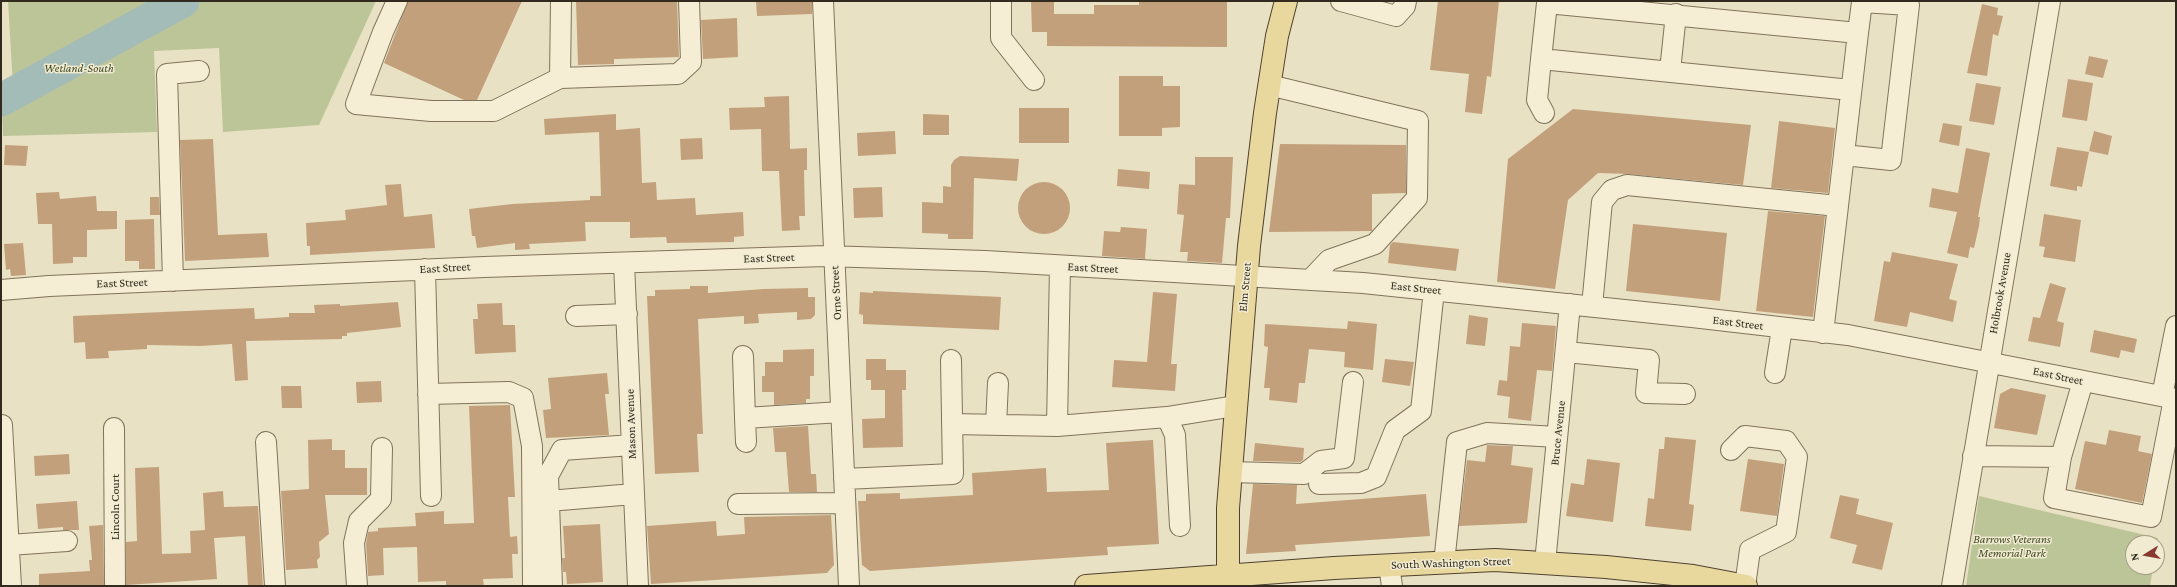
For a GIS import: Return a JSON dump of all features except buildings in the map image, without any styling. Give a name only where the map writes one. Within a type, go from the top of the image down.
[{"type":"main road","name":"Elm Street","points":[[1228,581],[1228,508],[1230,472],[1246,276],[1269,85],[1277,36],[1286,1]]},
{"type":"main road","name":"South Washington Street","points":[[1086,586],[1390,576],[1444,563],[1495,560],[1606,567],[1677,574],[1742,586]]},
{"type":"street","points":[[397,1],[383,32],[356,104],[432,111],[494,111],[560,78],[678,74],[691,62],[689,1]]},
{"type":"street","points":[[560,78],[561,1]]},
{"type":"street","name":"Orne Street","points":[[823,1],[849,586]]},
{"type":"street","points":[[1001,1],[1001,38],[1034,80]]},
{"type":"street","points":[[1342,1],[1401,8]]},
{"type":"street","name":"Holbrook Avenue","points":[[1952,586],[1988,362],[2050,1]]},
{"type":"street","points":[[1823,332],[1862,2],[1909,5],[1891,160],[1844,155]]},
{"type":"street","points":[[1544,113],[1538,100],[1547,3],[1676,14],[1858,33]]},
{"type":"street","points":[[1670,72],[1676,14]]},
{"type":"street","points":[[1541,59],[1851,90]]},
{"type":"street","points":[[173,281],[167,74],[199,71]]},
{"type":"street","points":[[1269,85],[1418,121],[1416,198],[1375,244],[1329,260],[1311,279]]},
{"type":"street","points":[[1592,306],[1602,202],[1612,190],[1627,186],[1838,206]]},
{"type":"street","name":"East Street","points":[[1,290],[425,269],[834,257],[1060,266],[1311,279],[1592,306],[1823,332],[1988,362],[2171,398]]},
{"type":"street","name":"Mason Avenue","points":[[624,263],[638,586]]},
{"type":"street","points":[[1057,426],[1060,266]]},
{"type":"street","points":[[425,269],[431,496]]},
{"type":"street","points":[[1319,484],[1361,483],[1376,477],[1394,430],[1422,411],[1434,290]]},
{"type":"street","name":"Bruce Avenue","points":[[1545,563],[1570,304]]},
{"type":"street","points":[[576,316],[627,314]]},
{"type":"street","points":[[2083,381],[2061,457],[2054,498],[2151,517],[2171,398],[2176,326]]},
{"type":"street","points":[[1775,373],[1782,328]]},
{"type":"street","points":[[1566,352],[1648,360],[1646,393],[1684,394]]},
{"type":"street","points":[[743,356],[746,442]]},
{"type":"street","points":[[844,479],[953,474],[951,360]]},
{"type":"street","points":[[1230,472],[1304,474],[1321,461],[1344,458],[1353,382]]},
{"type":"street","points":[[996,425],[998,383]]},
{"type":"street","points":[[428,394],[509,392],[523,398],[532,446],[532,586]]},
{"type":"street","points":[[952,424],[1057,426],[1167,417],[1235,406]]},
{"type":"street","points":[[745,418],[841,412]]},
{"type":"street","points":[[1167,417],[1175,435],[1180,526]]},
{"type":"street","points":[[2,425],[11,586]]},
{"type":"street","name":"Lincoln Court","points":[[114,428],[115,586]]},
{"type":"street","points":[[1444,563],[1458,442],[1487,433],[1557,437]]},
{"type":"street","points":[[1731,450],[1745,436],[1786,441],[1797,457],[1786,532],[1750,550],[1742,586]]},
{"type":"street","points":[[266,442],[275,586]]},
{"type":"street","points":[[552,586],[548,476],[562,450],[632,445]]},
{"type":"street","points":[[357,586],[354,543],[359,520],[381,499],[382,448]]},
{"type":"street","points":[[1973,456],[2061,457]]},
{"type":"street","points":[[548,502],[634,494]]},
{"type":"street","points":[[738,504],[845,503]]},
{"type":"street","points":[[8,545],[67,541]]},
{"type":"green space","name":"Wetland-South","points":[[8,1],[376,1],[319,125],[223,132],[219,48],[154,51],[157,132],[3,136],[2,107],[14,104]]},
{"type":"green space","name":"Barrows Veterans Memorial Park","points":[[1979,496],[2145,535],[2125,535],[2125,575],[2152,575],[2150,586],[1966,586]]},
{"type":"waterway","points":[[1,100],[183,1]]}]
